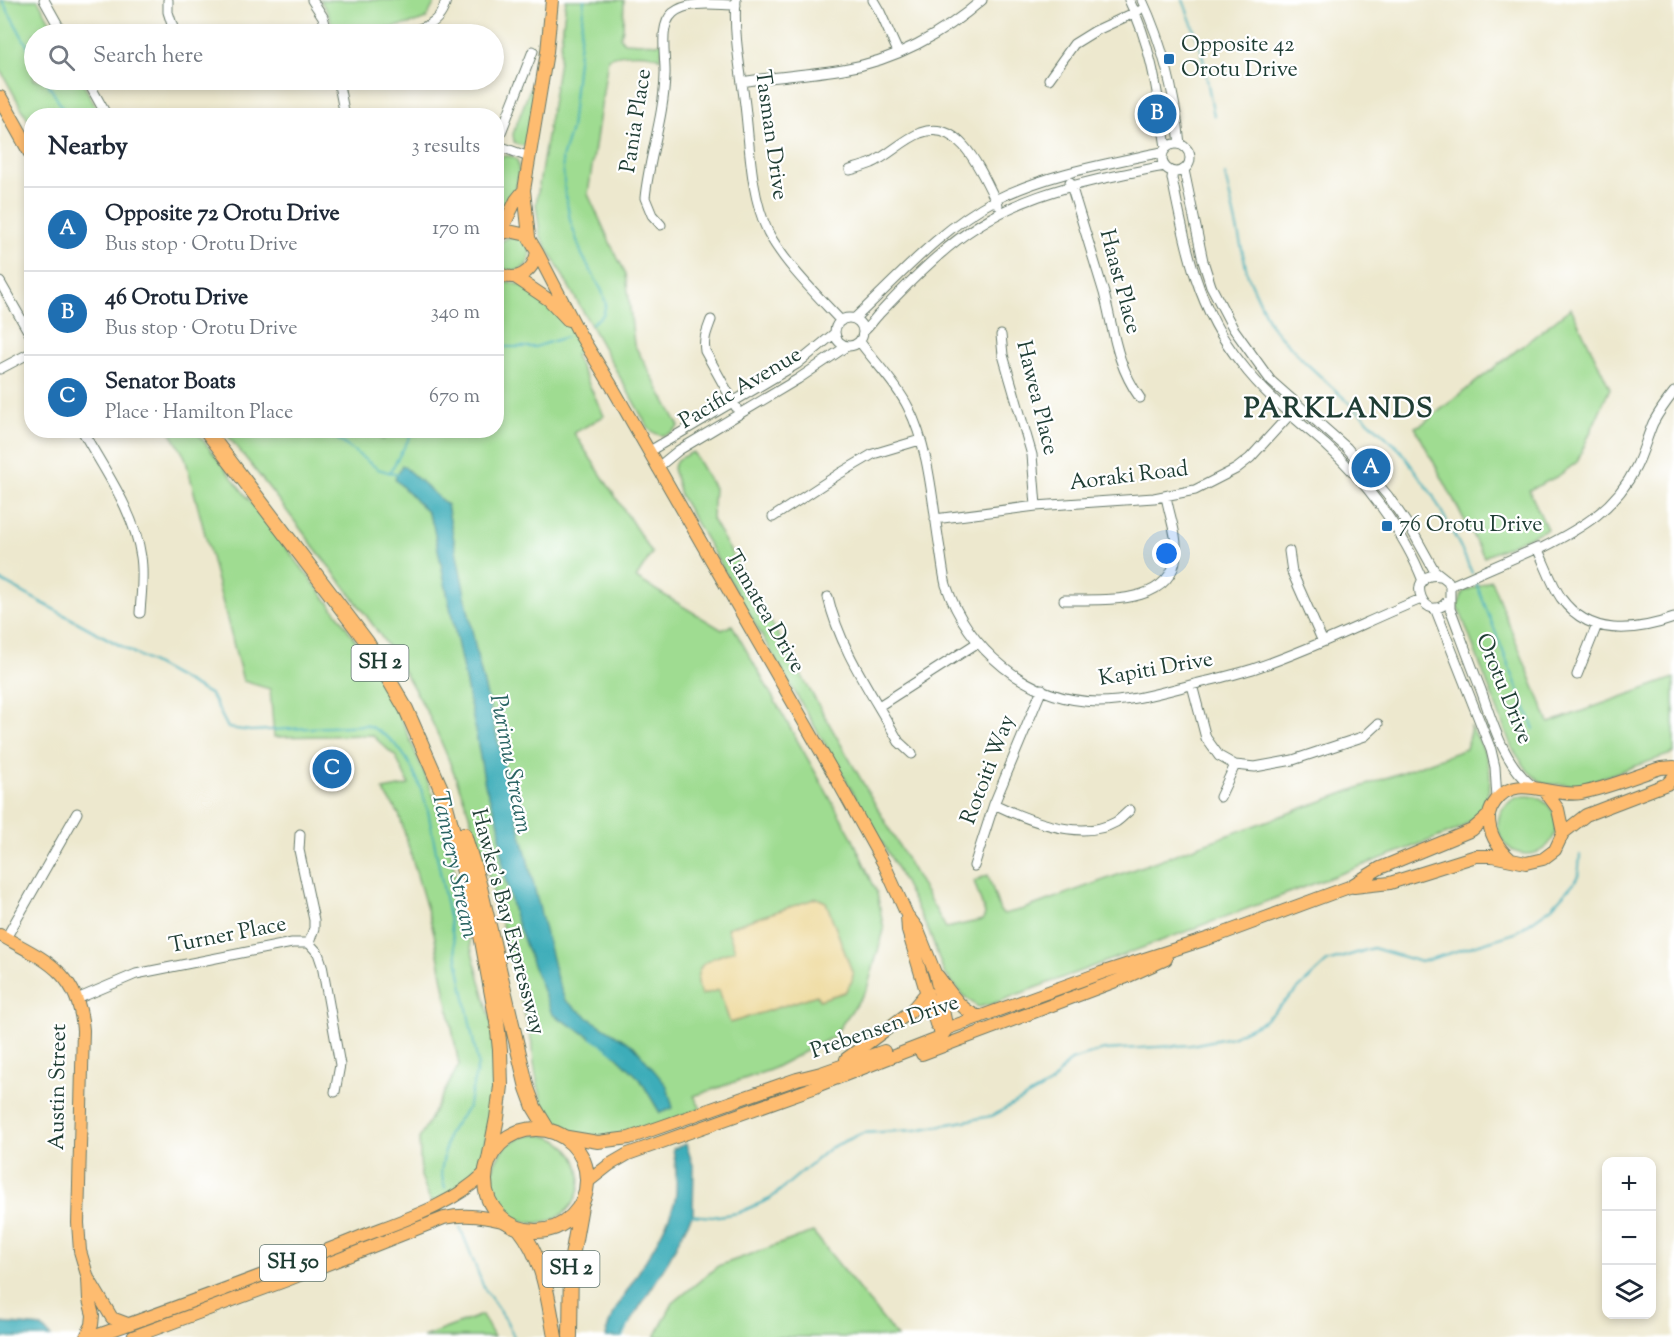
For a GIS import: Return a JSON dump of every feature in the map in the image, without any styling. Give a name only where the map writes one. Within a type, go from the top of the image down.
[{"type":"highway","points":[[0,86],[24,128]]},
{"type":"highway","points":[[0,98],[24,141]]},
{"type":"highway","name":"Hawke's Bay Expressway","points":[[212,438],[367,642],[406,709],[442,791],[481,935],[497,1022],[501,1086],[489,1159]]},
{"type":"highway","name":"Hawke's Bay Expressway","points":[[220,438],[362,625],[392,668],[415,709],[453,798],[486,909],[527,1088],[534,1107],[548,1130]]},
{"type":"highway","points":[[489,1159],[496,1147],[514,1134],[527,1130],[548,1130]]},
{"type":"highway","name":"SH 2","points":[[548,1130],[562,1136],[574,1148],[583,1161],[586,1183],[571,1262],[570,1337]]},
{"type":"highway","name":"SH 2","points":[[489,1159],[485,1173],[488,1199],[498,1213],[514,1225],[533,1247],[541,1267],[555,1337]]},
{"type":"highway","name":"SH 50","points":[[514,1225],[535,1231],[556,1226],[571,1216],[582,1201]]},
{"type":"main road","points":[[504,234],[516,232],[529,237],[524,190],[548,52],[552,0]]},
{"type":"main road","points":[[504,223],[524,190]]},
{"type":"main road","name":"Tamatea Drive","points":[[529,237],[579,333],[611,385],[885,866],[907,915],[917,928],[935,973],[945,1030]]},
{"type":"main road","points":[[504,274],[515,277],[526,273],[532,268],[537,252]]},
{"type":"main road","name":"Tamatea Drive","points":[[515,277],[549,300],[579,333]]},
{"type":"main road","points":[[1674,767],[1661,768],[1582,793],[1559,794],[1539,789],[1514,788],[1497,799],[1489,815],[1494,841],[1511,860],[1526,863],[1543,860],[1555,850],[1563,833],[1586,815],[1666,783],[1674,777]]},
{"type":"main road","points":[[1539,789],[1558,809],[1563,833]]},
{"type":"main road","name":"Prebensen Drive","points":[[562,1136],[598,1142],[629,1138],[797,1079],[821,1073],[1101,973],[1219,935],[1349,887],[1380,868],[1472,831],[1489,815]]},
{"type":"main road","name":"Prebensen Drive","points":[[1349,887],[1390,883],[1476,856],[1492,856],[1511,860]]},
{"type":"main road","name":"Tamatea Drive","points":[[907,915],[908,931],[936,1023],[945,1030]]},
{"type":"main road","name":"Prebensen Drive","points":[[586,1183],[628,1154],[808,1089],[866,1073],[947,1045],[1124,978],[1219,935]]},
{"type":"main road","name":"Austin Street","points":[[3,936],[61,972],[73,989],[81,1009],[83,1030],[78,1223],[80,1251],[88,1278],[93,1320],[86,1337]]},
{"type":"main road","points":[[935,973],[959,1003],[971,1014],[980,1017]]},
{"type":"main road","points":[[808,1089],[927,1044],[940,1038],[945,1030],[956,1032],[1055,998],[1124,978]]},
{"type":"main road","points":[[821,1073],[854,1055],[910,1012],[927,992]]},
{"type":"main road","name":"SH 50","points":[[93,1337],[313,1256],[416,1214],[465,1191],[485,1173]]},
{"type":"main road","name":"SH 50","points":[[133,1337],[444,1218],[481,1216],[514,1225]]},
{"type":"main road","name":"Austin Street","points":[[88,1278],[112,1318],[128,1324]]},
{"type":"street","points":[[44,0],[57,24]]},
{"type":"street","points":[[168,0],[168,12],[172,24]]},
{"type":"street","points":[[312,0],[325,24]]},
{"type":"street","points":[[432,24],[442,11],[446,0]]},
{"type":"street","points":[[873,0],[898,52]]},
{"type":"street","points":[[742,82],[844,69],[898,52],[950,25],[982,0]]},
{"type":"street","points":[[1129,0],[1149,52],[1155,79],[1164,150]]},
{"type":"street","name":"Tasman Drive","points":[[736,2],[742,82],[754,182],[762,216],[777,247],[841,321]]},
{"type":"street","name":"Pania Place","points":[[661,225],[652,215],[645,198],[665,84],[667,22],[674,12],[682,7],[736,2]]},
{"type":"street","points":[[1049,79],[1074,44],[1135,12],[1144,4],[1158,38],[1170,84],[1180,144]]},
{"type":"street","points":[[504,125],[533,51]]},
{"type":"street","points":[[93,90],[103,108]]},
{"type":"street","points":[[340,90],[343,108]]},
{"type":"street","points":[[850,170],[873,163],[920,133],[936,131],[945,133],[959,140],[968,150],[1001,213]]},
{"type":"street","points":[[1170,144],[1180,144],[1188,150],[1190,155],[1188,166],[1184,170],[1173,172],[1164,166],[1161,157],[1164,150],[1170,144]]},
{"type":"street","points":[[504,148],[529,157]]},
{"type":"street","points":[[855,318],[933,243],[995,200],[1068,173],[1164,150]]},
{"type":"street","points":[[864,331],[861,323],[850,317],[841,321],[835,333],[839,341],[847,346],[860,342],[864,331],[938,256],[969,232],[1001,213],[1071,185],[1164,166]]},
{"type":"street","points":[[1184,170],[1203,261],[1221,307],[1233,328],[1272,381],[1347,448],[1403,517],[1434,570],[1450,585],[1450,598],[1444,605],[1430,607],[1421,599],[1419,590],[1423,581],[1431,576],[1440,576]]},
{"type":"street","points":[[1173,172],[1172,178],[1186,250],[1213,320],[1239,362],[1270,397],[1327,447],[1368,491],[1407,548],[1423,581]]},
{"type":"street","name":"Haast Place","points":[[1068,173],[1104,295],[1121,366],[1129,383],[1140,398]]},
{"type":"street","points":[[0,282],[24,324]]},
{"type":"street","points":[[711,320],[705,334],[705,351],[739,413]]},
{"type":"street","name":"Pacific Avenue","points":[[648,452],[797,364],[835,333]]},
{"type":"street","name":"Hawea Place","points":[[1001,335],[1003,355],[1032,455],[1036,506]]},
{"type":"street","name":"Kapiti Drive","points":[[860,342],[899,391],[909,408],[928,472],[946,583],[964,625],[989,657],[1009,672],[1042,689],[1076,699],[1097,702],[1140,697],[1192,685],[1256,668],[1323,642],[1421,599]]},
{"type":"street","name":"Pacific Avenue","points":[[657,468],[679,450],[798,379],[847,346]]},
{"type":"street","points":[[0,369],[24,356]]},
{"type":"street","points":[[1450,585],[1537,548],[1542,548],[1576,531],[1603,511],[1616,498],[1637,465],[1654,422],[1674,392]]},
{"type":"street","name":"Aoraki Road","points":[[935,519],[1036,506],[1166,496],[1195,490],[1236,469],[1266,442],[1298,406]]},
{"type":"street","points":[[86,438],[119,498],[137,540],[142,558],[140,614]]},
{"type":"street","points":[[773,517],[873,454],[920,440]]},
{"type":"street","points":[[1064,600],[1139,597],[1154,590],[1165,581],[1176,557],[1176,543],[1166,496]]},
{"type":"street","points":[[1537,548],[1561,598],[1572,610],[1597,625],[1622,630],[1653,626],[1674,618]]},
{"type":"street","points":[[1289,551],[1292,572],[1323,642]]},
{"type":"street","points":[[828,597],[833,621],[843,644],[899,742],[912,754]]},
{"type":"street","name":"Orotu Drive","points":[[1450,598],[1453,616],[1496,730],[1518,773],[1539,789]]},
{"type":"street","name":"Orotu Drive","points":[[1435,608],[1491,750],[1495,767],[1497,799]]},
{"type":"street","points":[[1577,675],[1597,625]]},
{"type":"street","points":[[879,706],[977,643]]},
{"type":"street","points":[[1192,685],[1206,738],[1219,756],[1235,765],[1255,767],[1293,760],[1365,736],[1378,724]]},
{"type":"street","name":"Rotoiti Way","points":[[974,866],[994,804],[1042,689]]},
{"type":"street","points":[[1220,797],[1235,765]]},
{"type":"street","points":[[994,804],[1044,825],[1069,829],[1101,827],[1116,822],[1130,810]]},
{"type":"street","points":[[3,936],[77,813]]},
{"type":"street","points":[[300,834],[299,850],[314,920],[309,943]]},
{"type":"street","name":"Turner Place","points":[[77,999],[136,974],[292,943],[309,943],[314,947],[320,959],[340,1065],[335,1092]]},
{"type":"green space","points":[[0,0],[38,0],[51,24],[24,24],[24,90],[86,90],[96,108],[24,108],[24,112],[0,69]]},
{"type":"green space","points":[[320,0],[436,0],[426,19],[409,24],[332,24]]},
{"type":"green space","points":[[566,0],[624,0],[623,29],[620,37],[624,42],[658,44],[664,40],[660,59],[656,56],[635,54],[608,58],[588,194],[626,274],[634,344],[679,426],[665,435],[657,434],[649,429],[540,235],[536,204],[559,61]]},
{"type":"green space","points":[[549,19],[550,34],[529,140],[526,144],[520,145],[514,142],[513,134],[544,51],[537,48]]},
{"type":"green space","points":[[504,156],[511,156],[517,160],[519,169],[513,196],[504,215]]},
{"type":"green space","points":[[519,238],[529,248],[529,260],[525,266],[513,271],[504,268],[504,240]]},
{"type":"green space","points":[[504,281],[525,286],[566,319],[585,349],[575,355],[604,416],[574,433],[652,553],[636,578],[722,630],[732,625],[852,837],[877,893],[884,930],[867,989],[833,1037],[770,1070],[694,1096],[701,1109],[649,1128],[623,1135],[590,1136],[560,1127],[548,1115],[538,1086],[533,1047],[502,923],[478,841],[465,801],[432,722],[409,679],[368,618],[229,438],[380,438],[383,440],[384,438],[504,438]]},
{"type":"green space","points":[[1571,308],[1610,388],[1577,462],[1558,476],[1529,490],[1547,529],[1484,557],[1415,427],[1422,424]]},
{"type":"green space","points":[[174,438],[201,438],[339,616],[374,668],[398,711],[435,799],[448,840],[472,952],[493,1028],[495,1067],[493,1105],[478,1169],[472,1178],[456,1190],[431,1203],[421,1176],[419,1139],[459,1065],[434,933],[399,814],[383,790],[409,785],[396,757],[372,735],[274,737],[270,689],[243,681],[185,457]]},
{"type":"green space","points":[[693,452],[714,488],[712,519],[946,928],[983,920],[985,914],[974,881],[988,875],[1000,911],[1004,914],[1024,909],[1466,749],[1471,727],[1483,749],[1489,768],[1490,780],[1485,801],[1472,819],[1452,832],[992,1004],[978,1007],[964,996],[944,973],[931,936],[894,863],[680,495],[673,468],[678,459]]},
{"type":"green space","points":[[1491,580],[1549,723],[1674,678],[1674,753],[1580,785],[1543,784],[1528,771],[1512,748],[1458,606],[1463,592]]},
{"type":"green space","points":[[1521,796],[1533,796],[1548,804],[1556,819],[1556,831],[1548,846],[1533,854],[1521,854],[1506,846],[1498,831],[1498,819],[1506,804]]},
{"type":"green space","points":[[536,1135],[553,1139],[567,1148],[576,1162],[580,1179],[576,1196],[567,1210],[553,1219],[536,1223],[519,1219],[505,1210],[496,1196],[492,1179],[496,1162],[505,1148],[519,1139]]},
{"type":"green space","points":[[813,1232],[897,1337],[655,1337],[673,1303],[718,1266]]},
{"type":"green space","points":[[482,1315],[494,1337],[423,1337]]},
{"type":"sand","points":[[817,898],[826,902],[853,974],[852,981],[845,992],[819,1000],[817,995],[730,1023],[719,990],[701,995],[698,984],[698,975],[704,964],[735,950],[727,928]]},
{"type":"water","points":[[402,465],[447,505],[478,660],[557,979],[565,1000],[590,1019],[634,1046],[667,1086],[673,1108],[660,1113],[640,1079],[607,1047],[552,1014],[515,917],[503,869],[499,824],[485,785],[433,525],[427,512],[395,479]]},
{"type":"water","points":[[686,1144],[694,1168],[693,1213],[666,1265],[621,1337],[606,1337],[614,1313],[653,1249],[670,1215],[676,1192],[673,1149]]},
{"type":"water","points":[[0,1323],[42,1327],[51,1337],[0,1337]]},
{"type":"waterway","name":"Purimu Stream","points":[[2,0],[24,40]]},
{"type":"waterway","points":[[584,0],[571,129],[562,158],[570,220],[582,255],[602,291],[606,304],[603,315],[591,324]]},
{"type":"waterway","points":[[1183,0],[1201,48],[1214,116]]},
{"type":"waterway","name":"Purimu Stream","points":[[52,90],[62,108]]},
{"type":"waterway","points":[[1225,175],[1248,276],[1271,326],[1306,363],[1400,450],[1432,494],[1472,573]]},
{"type":"waterway","points":[[504,347],[535,347],[566,337]]},
{"type":"waterway","name":"Purimu Stream","points":[[336,438],[378,469],[398,475]]},
{"type":"waterway","points":[[390,472],[409,438]]},
{"type":"waterway","points":[[1474,578],[1534,729]]},
{"type":"waterway","name":"Tannery Stream","points":[[0,580],[211,695],[228,728],[251,731],[366,725],[379,731],[399,749],[414,772],[428,811],[478,1064],[468,1107],[448,1134],[441,1172],[445,1188]]},
{"type":"waterway","points":[[690,1215],[712,1217],[738,1213],[770,1199],[830,1148],[863,1133],[916,1130],[992,1116],[1050,1084],[1071,1060],[1104,1050],[1191,1045],[1232,1037],[1264,1021],[1327,962],[1373,948],[1421,962],[1515,933],[1552,907],[1578,878],[1580,855]]},
{"type":"waterway","name":"Purimu Stream","points":[[592,1038],[617,1055]]},
{"type":"waterway","name":"Tannery Stream","points":[[460,1227],[484,1288],[506,1320],[514,1337]]},
{"type":"waterway","name":"Purimu Stream","points":[[623,1337],[629,1324]]},
{"type":"place","name":"Opposite 42 Orotu Drive","points":[[1169,59]]},
{"type":"place","name":"46 Orotu Drive","points":[[1157,114]]},
{"type":"place","name":"Opposite 72 Orotu Drive","points":[[1371,468]]},
{"type":"place","name":"76 Orotu Drive","points":[[1387,526]]},
{"type":"place","name":"Senator Boats","points":[[332,769]]},
{"type":"district","name":"PARKLANDS","points":[[1339,410]]}]
